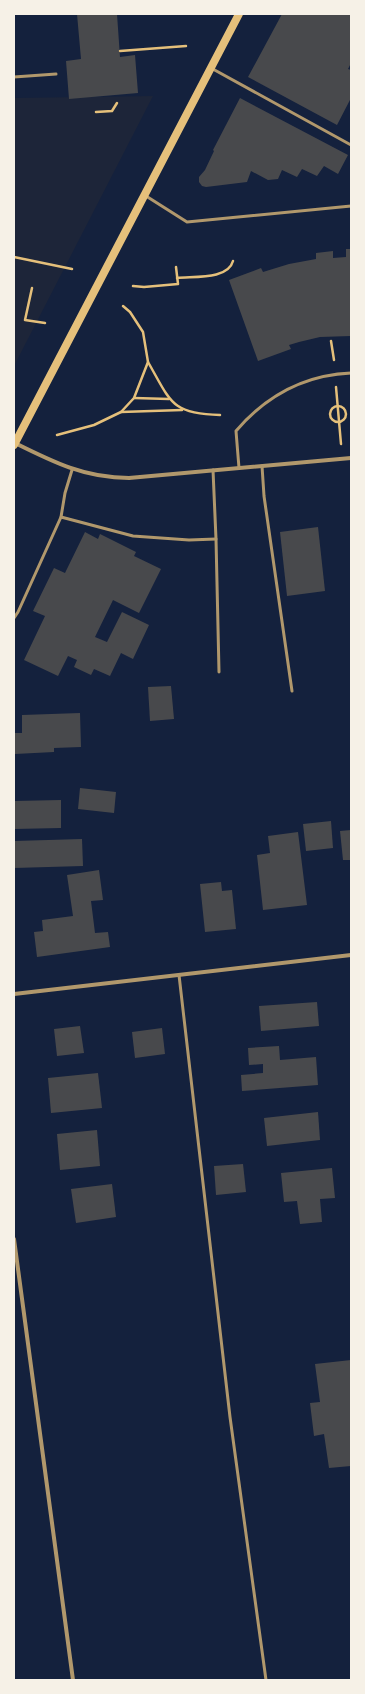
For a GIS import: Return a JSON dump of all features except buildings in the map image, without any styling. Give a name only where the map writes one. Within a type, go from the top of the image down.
[{"type":"main road","points":[[14,443],[239,14]]},
{"type":"street","points":[[14,443],[72,470],[111,478],[129,478],[351,458]]},
{"type":"street","points":[[14,994],[351,955]]},
{"type":"street","points":[[14,1239],[73,1680]]},
{"type":"lane","points":[[212,68],[351,145]]},
{"type":"lane","points":[[14,77],[56,74]]},
{"type":"lane","points":[[144,195],[187,222],[351,206]]},
{"type":"lane","points":[[239,468],[236,431],[249,416],[264,403],[281,392],[306,381],[334,374],[351,373]]},
{"type":"lane","points":[[262,466],[264,496],[292,691]]},
{"type":"lane","points":[[14,618],[61,517],[65,493],[72,470]]},
{"type":"lane","points":[[213,470],[219,672]]},
{"type":"lane","points":[[61,517],[133,536],[189,540],[216,539]]},
{"type":"lane","points":[[178,975],[230,1417],[266,1680]]},
{"type":"path","points":[[120,51],[186,46]]},
{"type":"path","points":[[96,112],[112,111],[117,103]]},
{"type":"path","points":[[14,257],[72,269]]},
{"type":"path","points":[[177,278],[219,274],[227,270],[232,265],[233,261]]},
{"type":"path","points":[[133,286],[144,287],[178,284],[176,267]]},
{"type":"path","points":[[32,288],[25,320],[45,323]]},
{"type":"path","points":[[123,306],[130,312],[143,332],[148,362],[169,399],[183,410]]},
{"type":"path","points":[[331,341],[342,458]]},
{"type":"path","points":[[57,435],[94,425],[121,412],[134,398],[148,362]]},
{"type":"path","points":[[134,398],[169,399]]},
{"type":"path","points":[[338,406],[343,408],[346,412],[345,418],[339,422],[334,422],[330,415],[331,410],[338,406]]},
{"type":"path","points":[[121,412],[183,410],[200,414],[220,414]]},
{"type":"shaded area","points":[[153,96],[14,366],[14,98]]}]
